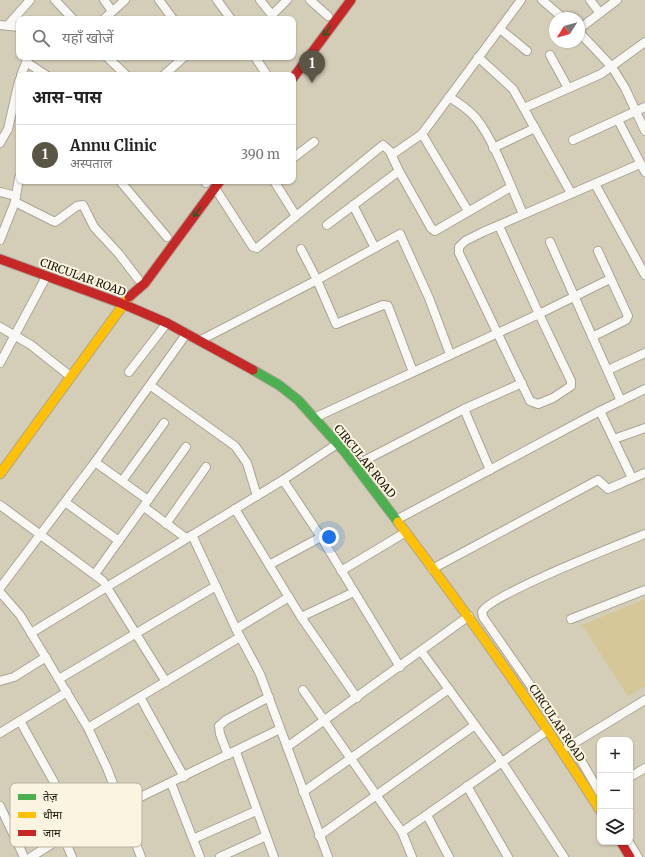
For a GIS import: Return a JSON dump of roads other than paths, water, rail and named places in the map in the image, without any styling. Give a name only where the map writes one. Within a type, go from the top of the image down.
[{"type":"main road","points":[[288,72],[340,0]]},
{"type":"main road","points":[[296,74],[351,0]]},
{"type":"main road","points":[[0,474],[123,304],[134,291],[145,282],[218,185]]},
{"type":"main road","points":[[180,219],[204,186]]},
{"type":"main road","points":[[134,291],[138,279],[169,234]]},
{"type":"main road","name":"CIRCULAR ROAD","points":[[0,259],[123,304],[167,323],[201,340],[279,385],[298,400],[337,444],[406,532],[468,616],[548,730],[599,809]]},
{"type":"main road","points":[[623,845],[630,857]]},
{"type":"street","points":[[2,26],[30,0]]},
{"type":"street","points":[[55,0],[70,16]]},
{"type":"street","points":[[104,0],[112,11]]},
{"type":"street","points":[[107,16],[125,0]]},
{"type":"street","points":[[159,0],[171,16]]},
{"type":"street","points":[[217,0],[229,16]]},
{"type":"street","points":[[260,0],[270,14],[273,15],[287,0]]},
{"type":"street","points":[[310,0],[328,16]]},
{"type":"street","points":[[391,154],[422,134],[520,0]]},
{"type":"street","points":[[542,0],[556,12]]},
{"type":"street","points":[[590,0],[600,13]]},
{"type":"street","points":[[585,25],[617,0]]},
{"type":"street","points":[[2,26],[16,27]]},
{"type":"street","points":[[500,29],[527,50]]},
{"type":"street","points":[[585,37],[612,67],[625,88],[645,131]]},
{"type":"street","points":[[524,108],[568,88],[590,80],[612,67],[645,42]]},
{"type":"street","points":[[550,55],[568,88]]},
{"type":"street","points":[[478,58],[511,87],[571,193]]},
{"type":"street","points":[[22,72],[27,60]]},
{"type":"street","points":[[28,60],[42,72]]},
{"type":"street","points":[[110,60],[123,72]]},
{"type":"street","points":[[167,72],[181,60]]},
{"type":"street","points":[[257,60],[265,72]]},
{"type":"street","points":[[450,97],[476,119],[493,148],[523,214]]},
{"type":"street","points":[[573,140],[636,112],[645,106]]},
{"type":"street","points":[[0,143],[8,129],[16,108]]},
{"type":"street","points":[[618,120],[645,172]]},
{"type":"street","points":[[493,148],[535,128]]},
{"type":"street","points":[[422,134],[468,211]]},
{"type":"street","points":[[296,156],[314,142]]},
{"type":"street","points":[[218,185],[254,248],[258,247],[383,145],[386,145],[399,171],[434,230],[438,231],[468,211],[511,186]]},
{"type":"street","points":[[499,226],[539,314],[571,378],[572,385],[553,398],[535,404],[530,402],[459,250],[460,245],[465,240],[640,164]]},
{"type":"street","points":[[327,225],[399,171]]},
{"type":"street","points":[[0,240],[15,199],[18,184]]},
{"type":"street","points":[[123,184],[169,234]]},
{"type":"street","points":[[276,184],[296,216]]},
{"type":"street","points":[[595,184],[645,275]]},
{"type":"street","points":[[0,192],[55,222],[77,206],[83,205],[94,227],[119,254],[138,279]]},
{"type":"street","points":[[353,205],[375,248]]},
{"type":"street","points":[[201,340],[317,280],[398,234],[402,235],[429,298],[450,354]]},
{"type":"street","points":[[550,242],[621,401]]},
{"type":"street","points":[[302,249],[336,324],[383,305],[387,305],[413,372]]},
{"type":"street","points":[[592,337],[627,319],[598,251]]},
{"type":"street","points":[[0,363],[46,277]]},
{"type":"street","points":[[314,418],[575,297],[610,278]]},
{"type":"street","points":[[130,372],[167,323]]},
{"type":"street","points":[[0,327],[16,335],[46,356],[70,376]]},
{"type":"street","points":[[0,588],[151,386],[187,333]]},
{"type":"street","points":[[608,370],[645,353]]},
{"type":"street","points":[[354,466],[464,409],[522,383]]},
{"type":"street","points":[[151,386],[235,446],[247,464],[257,496]]},
{"type":"street","points":[[396,520],[600,411],[645,389]]},
{"type":"street","points":[[464,409],[490,470]]},
{"type":"street","points":[[600,411],[632,478]]},
{"type":"street","points":[[122,481],[164,423]]},
{"type":"street","points":[[614,439],[645,428]]},
{"type":"street","points":[[32,633],[283,480],[337,444]]},
{"type":"street","points":[[95,574],[186,447]]},
{"type":"street","points":[[95,462],[122,481],[166,524],[189,536],[260,674],[328,857]]},
{"type":"street","points":[[166,524],[206,467]]},
{"type":"street","points":[[432,569],[598,480],[608,489],[645,473]]},
{"type":"street","points":[[283,480],[321,537],[400,667]]},
{"type":"street","points":[[65,502],[119,541]]},
{"type":"street","points":[[0,505],[95,574],[108,586],[166,682]]},
{"type":"street","points":[[235,509],[301,617],[357,698]]},
{"type":"street","points":[[341,571],[406,532]]},
{"type":"street","points":[[597,788],[572,745],[483,617],[482,610],[491,603],[536,580],[645,534]]},
{"type":"street","points":[[269,565],[321,537]]},
{"type":"street","points":[[59,679],[216,586]]},
{"type":"street","points":[[571,619],[645,590]]},
{"type":"street","points":[[0,592],[20,615],[46,656],[88,728],[113,783]]},
{"type":"street","points":[[301,617],[354,592]]},
{"type":"street","points":[[236,628],[289,597]]},
{"type":"street","points":[[287,746],[357,698],[468,616]]},
{"type":"street","points":[[88,728],[240,637]]},
{"type":"street","points":[[421,651],[502,762],[564,857]]},
{"type":"street","points":[[0,681],[14,677],[46,656]]},
{"type":"street","points":[[303,792],[449,689]]},
{"type":"street","points":[[303,690],[377,794],[402,832],[412,857]]},
{"type":"street","points":[[0,733],[67,692]]},
{"type":"street","points":[[140,697],[184,777]]},
{"type":"street","points":[[269,697],[226,720],[220,725],[220,734],[232,753],[274,857]]},
{"type":"street","points":[[562,751],[645,700]]},
{"type":"street","points":[[20,721],[55,783]]},
{"type":"street","points":[[319,836],[475,725]]},
{"type":"street","points":[[142,796],[280,729]]},
{"type":"street","points":[[402,832],[548,730]]},
{"type":"street","points":[[633,775],[645,768]]},
{"type":"street","points":[[171,783],[200,857]]},
{"type":"street","points":[[467,786],[508,857]]},
{"type":"street","points":[[0,806],[10,827]]},
{"type":"street","points":[[193,839],[256,811]]},
{"type":"street","points":[[426,815],[449,857]]},
{"type":"street","points":[[220,857],[266,836]]},
{"type":"street","points":[[631,845],[638,857]]},
{"type":"street","points":[[19,847],[24,857]]},
{"type":"street","points":[[31,857],[46,847]]},
{"type":"street","points":[[68,847],[72,857]]},
{"type":"street","points":[[137,847],[141,857]]},
{"type":"place","name":"Annu Clinic","points":[[312,83]]}]
